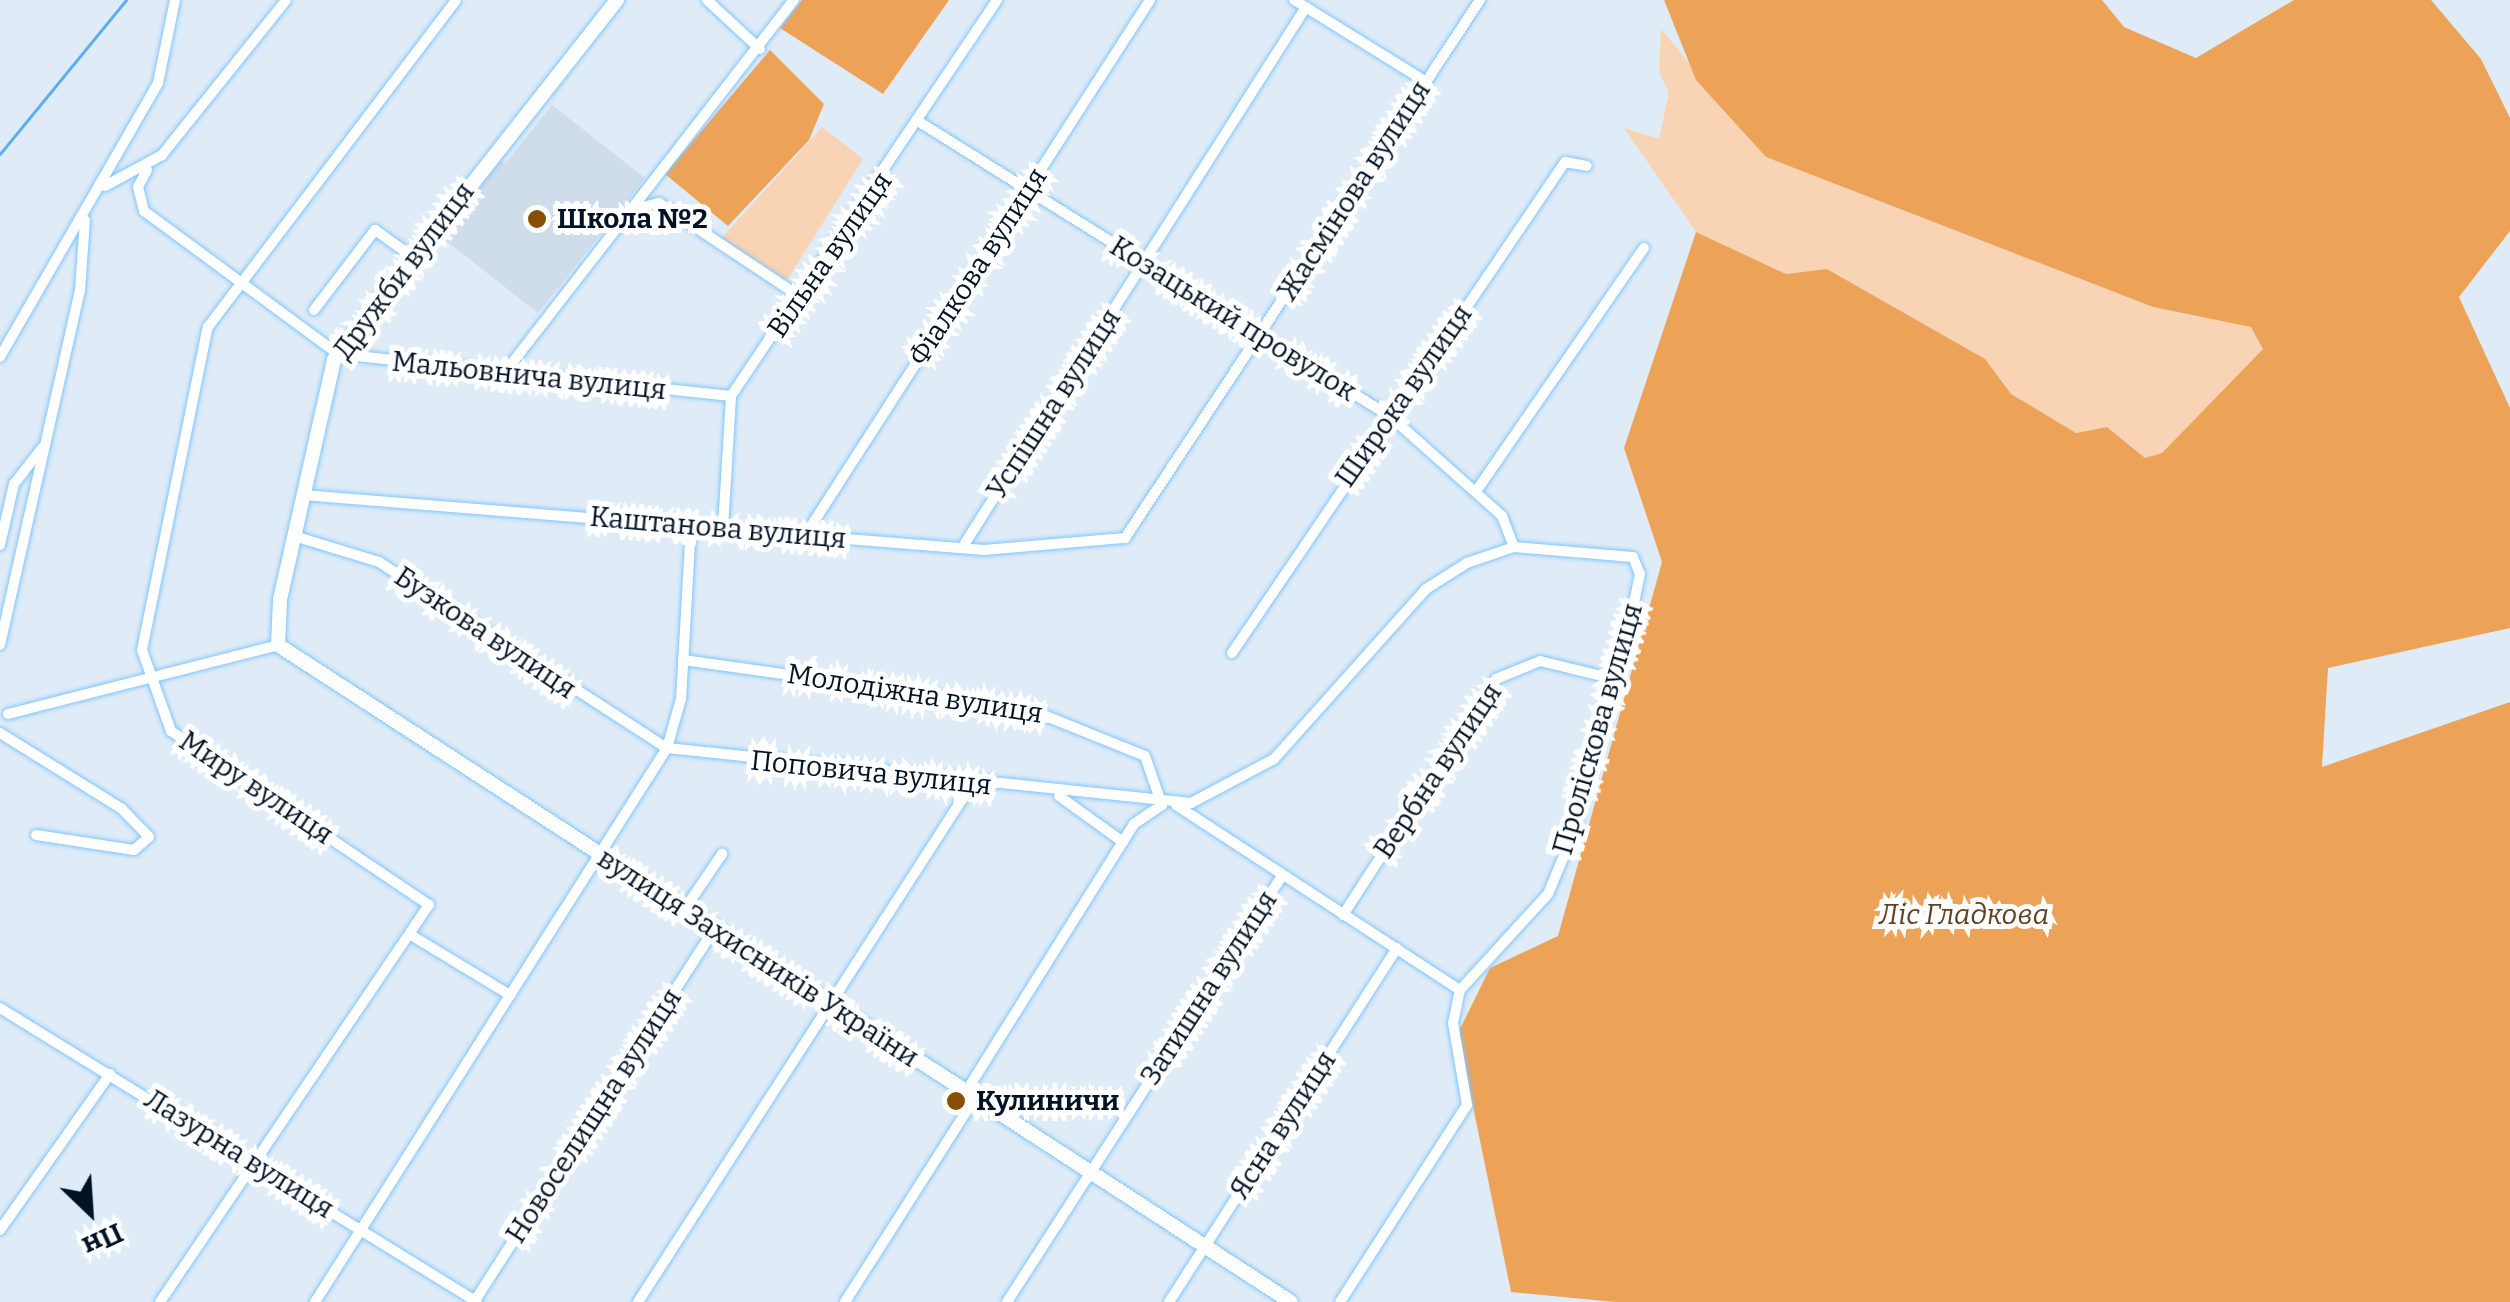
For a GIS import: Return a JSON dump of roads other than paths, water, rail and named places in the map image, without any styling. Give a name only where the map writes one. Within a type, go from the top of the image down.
[{"type":"street","points":[[0,357],[106,186],[158,84],[175,0]]},
{"type":"street","points":[[106,186],[146,170],[286,0]]},
{"type":"street","name":"Миру вулиця","points":[[160,1302],[258,1168],[429,905],[170,731],[146,680],[142,650],[208,327],[236,282],[456,0]]},
{"type":"street","name":"Дружби вулиця","points":[[278,645],[302,495],[338,354],[617,0]]},
{"type":"street","points":[[707,0],[760,49]]},
{"type":"street","points":[[502,376],[760,49],[794,0]]},
{"type":"street","name":"Вільна вулиця","points":[[731,396],[921,123],[997,0]]},
{"type":"street","name":"Фіалкова вулиця","points":[[806,534],[1150,0]]},
{"type":"street","points":[[1294,0],[1426,82]]},
{"type":"street","name":"Жасмінова вулиця","points":[[1132,534],[1480,0]]},
{"type":"street","name":"Успішна вулиця","points":[[962,548],[1306,7]]},
{"type":"street","name":"Козацький провулок","points":[[921,123],[1256,340],[1391,417],[1502,516],[1514,546]]},
{"type":"street","name":"Широка вулиця","points":[[1232,653],[1564,162],[1587,166]]},
{"type":"street","name":"Мальовнича вулиця","points":[[146,170],[139,204],[236,282],[338,354],[502,376],[731,396]]},
{"type":"street","points":[[630,210],[658,203],[802,298]]},
{"type":"street","points":[[0,645],[80,291],[85,220]]},
{"type":"street","points":[[314,310],[375,230],[413,256]]},
{"type":"street","points":[[1477,490],[1644,248]]},
{"type":"street","points":[[723,528],[731,396]]},
{"type":"street","points":[[0,546],[14,484],[43,447]]},
{"type":"street","name":"Каштанова вулиця","points":[[302,495],[962,548],[1132,534]]},
{"type":"street","points":[[314,1302],[668,748],[683,660],[691,525]]},
{"type":"street","name":"Бузкова вулиця","points":[[294,536],[380,562],[668,748]]},
{"type":"street","points":[[845,1302],[1123,842],[1168,804],[1274,759],[1426,589],[1514,546]]},
{"type":"street","name":"Проліскова вулиця","points":[[1460,990],[1548,894],[1614,678],[1640,574],[1632,556],[1514,546]]},
{"type":"street","points":[[36,835],[134,850],[148,836],[122,809],[0,730],[4,710],[146,680],[278,645]]},
{"type":"street","name":"вулиця Захисників України","points":[[278,645],[1291,1302]]},
{"type":"street","name":"Молодіжна вулиця","points":[[683,660],[1086,724],[1146,756],[1168,804]]},
{"type":"street","name":"Вербна вулиця","points":[[1343,914],[1496,679],[1540,661],[1614,678]]},
{"type":"street","name":"Поповича вулиця","points":[[668,748],[1168,804]]},
{"type":"street","points":[[638,1302],[972,784]]},
{"type":"street","points":[[1056,793],[1123,842]]},
{"type":"street","points":[[1168,804],[1460,990],[1453,1023],[1467,1105],[1340,1302]]},
{"type":"street","points":[[684,910],[722,854]]},
{"type":"street","name":"Затишна вулиця","points":[[1007,1302],[1282,876]]},
{"type":"street","name":"Новоселищна вулиця","points":[[476,1302],[714,929]]},
{"type":"street","points":[[410,934],[510,995]]},
{"type":"street","name":"Ясна вулиця","points":[[1169,1302],[1397,948]]},
{"type":"street","name":"Лазурна вулиця","points":[[0,1008],[476,1302]]},
{"type":"street","points":[[0,1230],[110,1074]]},
{"type":"waterway","points":[[0,154],[126,0]]},
{"type":"place","name":"Школа №2","points":[[537,219]]},
{"type":"place","name":"Кулиничи","points":[[956,1101]]},
{"type":"park label","name":"Ліс Гладкова","points":[[1964,915]]}]
